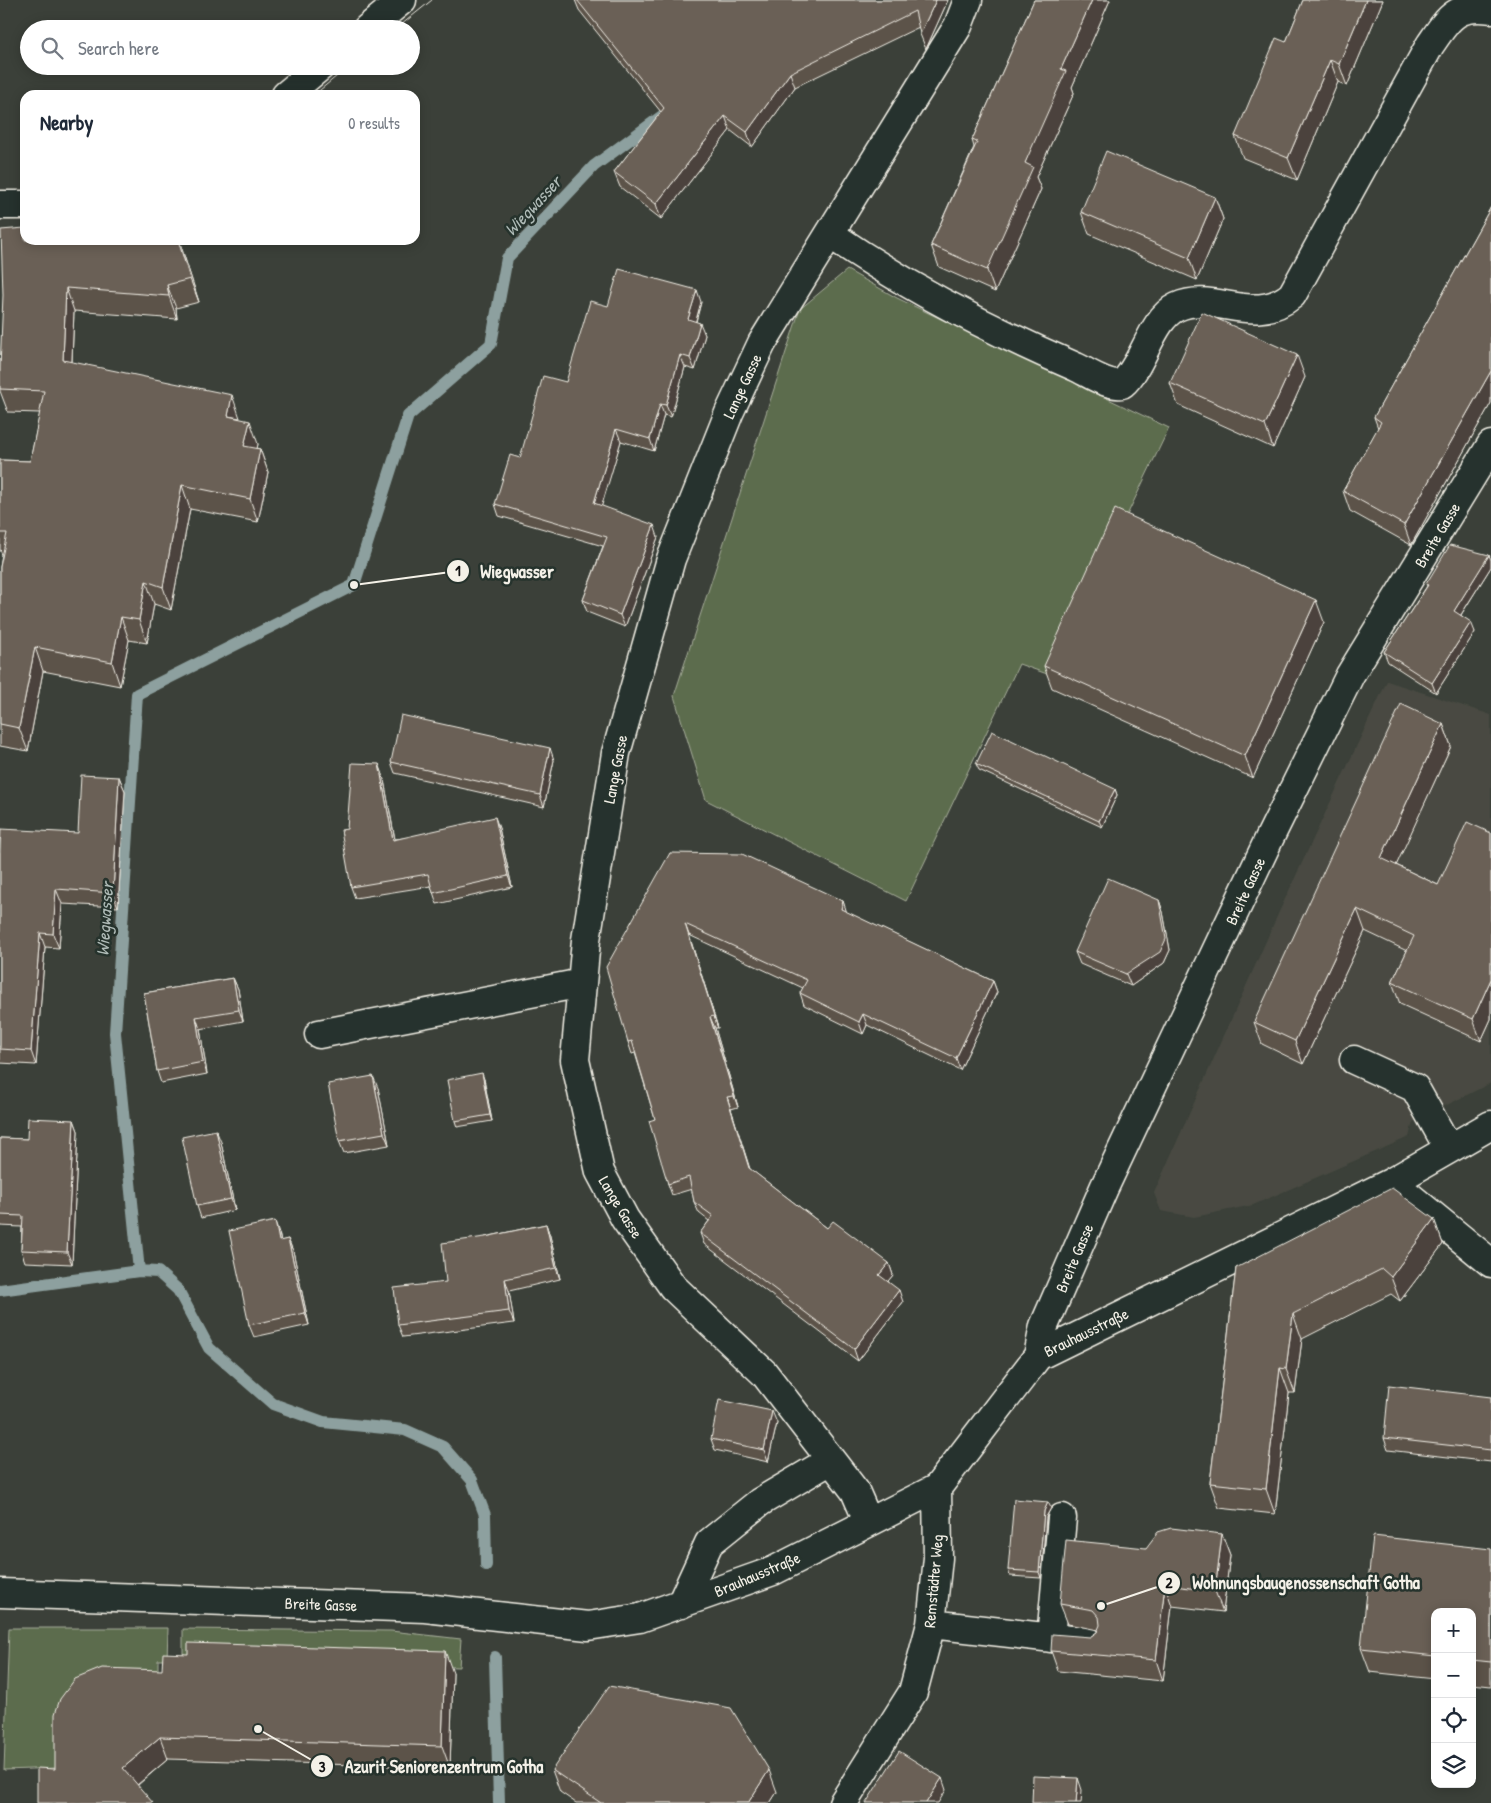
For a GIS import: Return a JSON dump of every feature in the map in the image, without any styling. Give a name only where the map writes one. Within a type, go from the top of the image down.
[{"type":"street","points":[[378,20],[402,0]]},
{"type":"street","name":"Lange Gasse","points":[[868,1522],[855,1491],[764,1373],[673,1287],[625,1219],[600,1172],[575,1060],[586,940],[616,753],[671,559],[729,413],[762,343],[958,26],[968,0]]},
{"type":"street","points":[[830,234],[907,284],[1053,357],[1116,385],[1122,384],[1166,315],[1178,307],[1203,303],[1257,310],[1274,307],[1292,295],[1430,45],[1447,21],[1457,11],[1470,8],[1491,9]]},
{"type":"street","points":[[292,90],[310,75]]},
{"type":"street","points":[[0,205],[20,205]]},
{"type":"street","name":"Breite Gasse","points":[[1038,1356],[1044,1326],[1104,1188],[1346,684],[1487,461]]},
{"type":"street","points":[[319,1034],[582,983]]},
{"type":"street","points":[[1354,1060],[1415,1088],[1449,1149]]},
{"type":"street","name":"Brauhausstraße","points":[[640,1618],[773,1571],[937,1488],[1038,1356],[1392,1182],[1491,1125]]},
{"type":"street","points":[[1392,1182],[1491,1263]]},
{"type":"street","points":[[681,1604],[708,1543],[760,1502],[831,1460]]},
{"type":"street","name":"Remstädter Weg","points":[[843,1803],[912,1692],[931,1624],[938,1558],[937,1488]]},
{"type":"street","points":[[1051,1638],[1062,1518]]},
{"type":"street","name":"Breite Gasse","points":[[0,1593],[425,1608],[588,1626],[640,1618]]},
{"type":"street","points":[[931,1624],[1092,1643]]},
{"type":"shaded area","points":[[1387,681],[1491,715],[1491,1083],[1413,1122],[1409,1137],[1253,1205],[1194,1217],[1161,1211],[1154,1193],[1279,912]]},
{"type":"green space","points":[[847,270],[897,298],[1169,428],[1050,675],[1019,664],[906,901],[706,800],[674,696],[800,309]]},
{"type":"green space","points":[[9,1628],[168,1628],[167,1660],[158,1660],[158,1687],[57,1768],[4,1770]]},
{"type":"green space","points":[[183,1629],[391,1631],[461,1639],[459,1667],[183,1659]]},
{"type":"building","points":[[577,0],[936,0],[920,34],[915,11],[790,73],[747,132],[725,116],[656,204],[614,172],[664,108]]},
{"type":"building","points":[[1034,0],[1092,0],[1061,69],[1066,71],[1025,163],[1033,167],[987,270],[931,245],[977,142],[972,140]]},
{"type":"building","points":[[1303,0],[1366,0],[1339,64],[1330,60],[1288,158],[1235,136],[1276,38],[1286,42]]},
{"type":"building","points":[[1106,151],[1215,197],[1189,258],[1081,212]]},
{"type":"building","points":[[1491,207],[1491,371],[1404,525],[1343,491],[1381,422],[1374,417]]},
{"type":"building","points":[[20,228],[20,245],[180,245],[190,279],[167,285],[169,296],[66,288],[63,360],[232,395],[228,416],[250,421],[244,446],[260,449],[250,499],[182,485],[163,587],[146,581],[139,620],[121,617],[112,662],[35,647],[19,728],[0,724],[0,567],[7,533],[0,533],[0,460],[30,461],[44,391],[0,389],[3,295],[1,230]]},
{"type":"building","points":[[619,269],[697,290],[688,319],[700,323],[690,358],[680,355],[666,405],[660,404],[650,439],[616,429],[594,503],[654,525],[620,615],[583,600],[607,537],[495,504],[510,455],[520,458],[543,376],[566,382],[590,301],[608,306]]},
{"type":"building","points":[[1202,312],[1297,355],[1265,425],[1170,383]]},
{"type":"building","points":[[1115,509],[1316,600],[1245,756],[1044,666]]},
{"type":"building","points":[[1450,545],[1489,555],[1454,611],[1471,622],[1432,683],[1384,652],[1428,585],[1426,584]]},
{"type":"building","points":[[1401,704],[1443,724],[1381,858],[1438,885],[1467,822],[1491,833],[1491,979],[1473,1019],[1392,982],[1414,936],[1357,909],[1295,1041],[1254,1022]]},
{"type":"building","points":[[401,715],[550,748],[540,795],[391,762]]},
{"type":"building","points":[[992,731],[1115,789],[1099,821],[976,764]]},
{"type":"building","points":[[352,763],[379,764],[393,840],[495,817],[508,876],[433,893],[428,874],[351,887],[341,830],[347,829]]},
{"type":"building","points":[[81,775],[119,777],[113,893],[56,889],[53,934],[40,933],[31,1051],[0,1049],[1,829],[78,833]]},
{"type":"building","points":[[670,853],[742,854],[843,901],[841,909],[993,981],[956,1058],[863,1014],[859,1022],[800,993],[807,980],[685,924],[714,1016],[710,1017],[734,1096],[727,1097],[749,1168],[827,1228],[833,1221],[889,1263],[879,1275],[899,1290],[854,1349],[700,1233],[713,1216],[694,1202],[689,1177],[668,1184],[649,1121],[655,1119],[632,1041],[628,1042],[606,967]]},
{"type":"building","points":[[1108,878],[1159,900],[1166,939],[1160,952],[1126,974],[1075,952]]},
{"type":"building","points":[[233,978],[239,1010],[196,1017],[203,1062],[157,1071],[144,993]]},
{"type":"building","points":[[482,1073],[490,1115],[455,1121],[447,1080]]},
{"type":"building","points":[[373,1076],[384,1133],[339,1141],[328,1084]]},
{"type":"building","points":[[28,1118],[74,1120],[67,1252],[21,1250],[23,1216],[0,1215],[0,1138],[27,1139]]},
{"type":"building","points":[[216,1130],[231,1199],[197,1206],[182,1137]]},
{"type":"building","points":[[1392,1188],[1434,1219],[1391,1277],[1382,1269],[1293,1314],[1286,1369],[1280,1368],[1266,1489],[1210,1483],[1236,1268]]},
{"type":"building","points":[[275,1221],[279,1241],[288,1239],[305,1313],[249,1325],[229,1231]]},
{"type":"building","points":[[546,1224],[556,1268],[505,1279],[509,1311],[398,1325],[394,1288],[446,1282],[442,1243],[485,1237]]},
{"type":"building","points":[[1389,1385],[1491,1397],[1491,1450],[1384,1438]]},
{"type":"building","points":[[719,1400],[772,1411],[764,1450],[711,1439]]},
{"type":"building","points":[[1014,1499],[1048,1502],[1044,1511],[1039,1572],[1008,1570]]},
{"type":"building","points":[[1171,1528],[1222,1534],[1215,1591],[1165,1585],[1156,1660],[1051,1651],[1052,1634],[1090,1637],[1097,1632],[1100,1625],[1099,1617],[1093,1610],[1060,1604],[1066,1540],[1146,1548],[1158,1532]]},
{"type":"building","points":[[1373,1536],[1491,1549],[1491,1662],[1476,1660],[1476,1608],[1431,1608],[1431,1656],[1361,1648]]},
{"type":"building","points":[[188,1643],[445,1651],[442,1746],[160,1737],[123,1768],[153,1803],[37,1803],[37,1768],[55,1769],[55,1714],[60,1699],[75,1679],[102,1668],[162,1670],[163,1653],[188,1654]]},
{"type":"building","points":[[609,1686],[731,1708],[769,1770],[748,1803],[601,1803],[552,1770]]},
{"type":"building","points":[[899,1751],[942,1778],[926,1803],[866,1803]]},
{"type":"building","points":[[1033,1776],[1078,1778],[1076,1803],[1032,1803]]},
{"type":"waterway","name":"Wiegwasser","points":[[0,1290],[139,1271],[115,1033],[137,694],[354,585],[408,416],[491,344],[507,258],[594,166],[666,113]]},
{"type":"waterway","points":[[139,1271],[158,1272],[178,1290],[209,1348],[273,1404],[323,1422],[405,1430],[443,1447],[472,1480],[485,1515],[486,1565]]},
{"type":"waterway","points":[[495,1657],[499,1803]]},
{"type":"tram line","points":[[407,20],[432,0]]},
{"type":"tram line","points":[[320,90],[338,75]]},
{"type":"place","name":"Wiegwasser","points":[[354,585]]},
{"type":"place","name":"Wohnungsbaugenossenschaft Gotha","points":[[1101,1606]]},
{"type":"place","name":"Azurit Seniorenzentrum Gotha","points":[[258,1729]]}]
